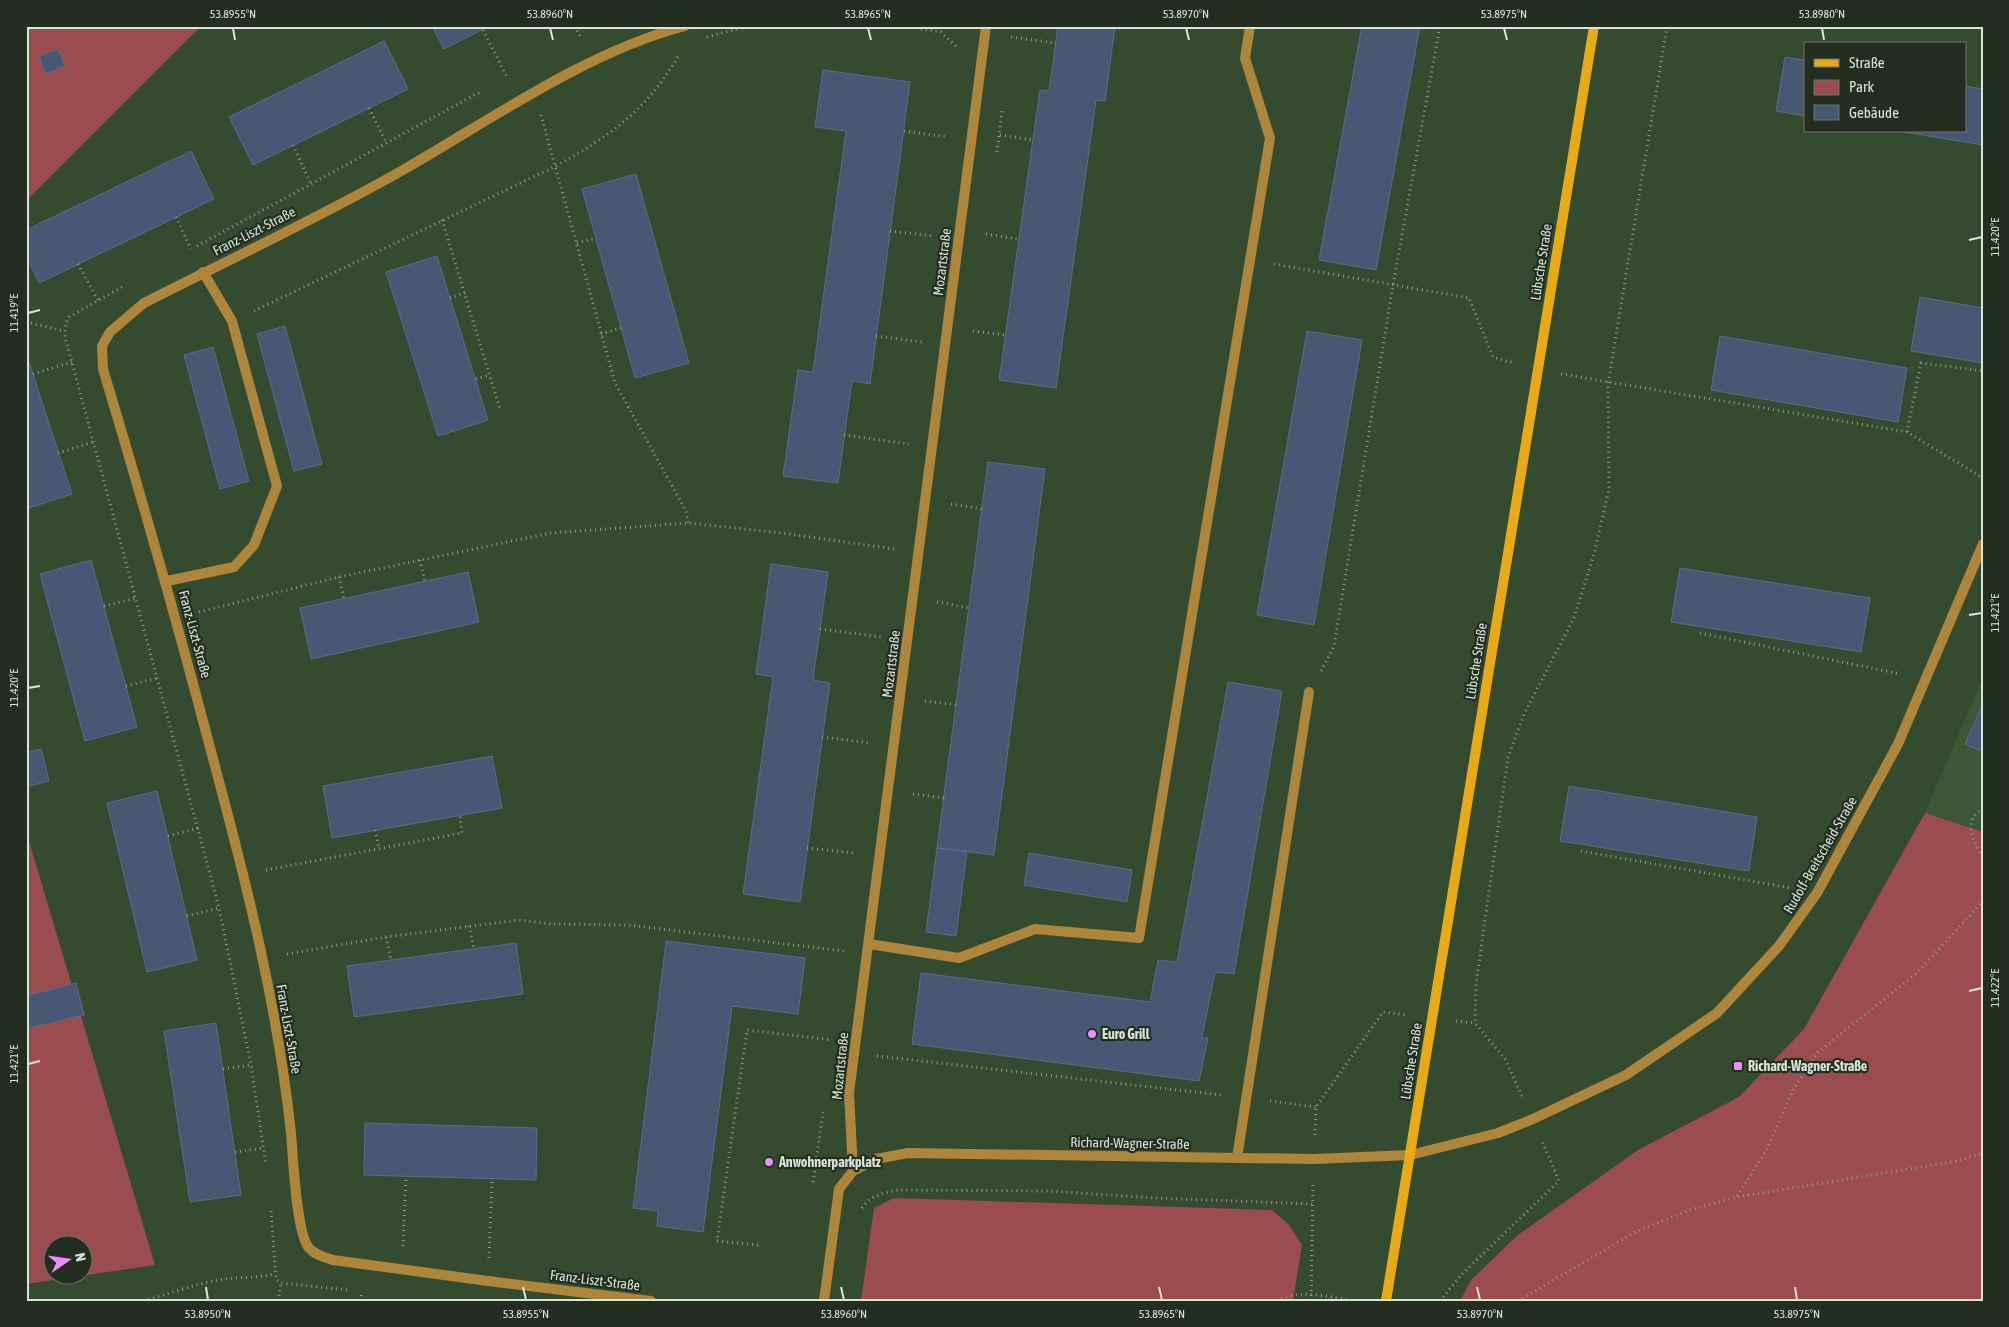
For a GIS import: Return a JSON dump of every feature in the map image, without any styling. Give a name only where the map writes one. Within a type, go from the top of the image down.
[{"type":"street","name":"Franz-Liszt-Straße","points":[[651,1301],[488,1282],[333,1260],[316,1255],[307,1246],[299,1215],[287,1098],[262,959],[244,874],[167,581],[103,369],[102,346],[110,332],[144,303],[400,171],[534,93],[629,45],[685,26]]},
{"type":"street","name":"Mozartstraße","points":[[853,1171],[849,1093],[986,26]]},
{"type":"street","points":[[869,944],[958,958],[1035,929],[1139,938],[1270,138],[1244,58],[1250,26]]},
{"type":"street","name":"Lübsche Straße","points":[[1386,1301],[1594,26]]},
{"type":"street","points":[[167,581],[234,567],[254,545],[278,486],[232,321],[203,272]]},
{"type":"street","name":"Rudolf-Breitscheid-Straße","points":[[1410,1155],[1498,1133],[1533,1119],[1626,1075],[1717,1013],[1779,946],[1817,893],[1898,744],[1983,544]]},
{"type":"street","points":[[1237,1158],[1309,692]]},
{"type":"street","name":"Richard-Wagner-Straße","points":[[853,1171],[876,1159],[908,1153],[1313,1159],[1410,1155]]},
{"type":"street","points":[[824,1301],[839,1190],[853,1171]]},
{"type":"path","points":[[575,26],[581,38]]},
{"type":"path","points":[[702,39],[748,26]]},
{"type":"path","points":[[1309,692],[1334,646],[1394,285],[1440,26]]},
{"type":"path","points":[[1440,1301],[1461,1275],[1559,1181],[1505,1059],[1475,1023],[1476,984],[1508,757],[1525,712],[1574,618],[1594,554],[1609,489],[1608,384],[1667,26]]},
{"type":"path","points":[[483,30],[507,77]]},
{"type":"path","points":[[573,42],[588,35]]},
{"type":"path","points":[[1011,37],[1056,42]]},
{"type":"path","points":[[232,321],[556,166],[599,142],[650,98],[680,52]]},
{"type":"path","points":[[498,82],[515,73]]},
{"type":"path","points":[[183,254],[490,87]]},
{"type":"path","points":[[534,93],[556,166],[615,384],[686,511],[688,523]]},
{"type":"path","points":[[369,108],[387,144]]},
{"type":"path","points":[[904,131],[953,138]]},
{"type":"path","points":[[1000,135],[1033,140]]},
{"type":"path","points":[[293,145],[311,184]]},
{"type":"path","points":[[176,217],[191,249]]},
{"type":"path","points":[[442,220],[500,409]]},
{"type":"path","points":[[890,230],[939,237]]},
{"type":"path","points":[[986,234],[1018,239]]},
{"type":"path","points":[[577,243],[596,238]]},
{"type":"path","points":[[1250,260],[1469,298],[1493,357],[1608,384],[1907,432],[1983,478]]},
{"type":"path","points":[[78,264],[98,300]]},
{"type":"path","points":[[124,286],[69,317],[64,332],[219,908],[251,1065],[266,1166]]},
{"type":"path","points":[[450,298],[465,293]]},
{"type":"path","points":[[26,322],[64,332]]},
{"type":"path","points":[[602,334],[621,328]]},
{"type":"path","points":[[972,331],[1005,335]]},
{"type":"path","points":[[876,336],[925,342]]},
{"type":"path","points":[[33,374],[72,362]]},
{"type":"path","points":[[1907,432],[1920,363],[1983,371]]},
{"type":"path","points":[[476,379],[490,375]]},
{"type":"path","points":[[844,435],[912,444]]},
{"type":"path","points":[[58,453],[93,442]]},
{"type":"path","points":[[951,504],[982,509]]},
{"type":"path","points":[[176,617],[338,577],[551,533],[688,523],[782,533],[900,550]]},
{"type":"path","points":[[420,560],[425,581]]},
{"type":"path","points":[[338,577],[344,599]]},
{"type":"path","points":[[104,606],[137,598]]},
{"type":"path","points":[[937,602],[969,608]]},
{"type":"path","points":[[820,629],[888,638]]},
{"type":"path","points":[[1700,633],[1926,680]]},
{"type":"path","points":[[126,686],[158,678]]},
{"type":"path","points":[[925,701],[957,706]]},
{"type":"path","points":[[822,737],[873,743]]},
{"type":"path","points":[[912,794],[944,798]]},
{"type":"path","points":[[1983,808],[1973,814],[1970,823],[1975,844],[1983,858]]},
{"type":"path","points":[[244,874],[462,833],[460,816]]},
{"type":"path","points":[[168,836],[199,828]]},
{"type":"path","points":[[375,830],[379,848]]},
{"type":"path","points":[[807,848],[859,854]]},
{"type":"path","points":[[1581,851],[1817,893]]},
{"type":"path","points":[[1737,1197],[1766,1151],[1794,1090],[1817,1053],[1917,973],[1983,900]]},
{"type":"path","points":[[187,916],[219,908]]},
{"type":"path","points":[[262,959],[386,937],[519,920],[552,924],[628,926],[845,952]]},
{"type":"path","points":[[469,926],[474,948]]},
{"type":"path","points":[[386,937],[391,960]]},
{"type":"path","points":[[758,1245],[717,1241],[747,1030],[833,1040]]},
{"type":"path","points":[[855,1054],[1316,1107]]},
{"type":"path","points":[[223,1069],[251,1065]]},
{"type":"path","points":[[236,1152],[264,1148]]},
{"type":"path","points":[[1518,1301],[1637,1231],[1690,1210],[1737,1197],[1958,1161],[1983,1153]]},
{"type":"path","points":[[402,1270],[406,1176]]},
{"type":"path","points":[[488,1282],[492,1178]]},
{"type":"path","points":[[857,1216],[866,1202],[881,1193],[898,1190],[1049,1191],[1157,1198],[1313,1204]]},
{"type":"path","points":[[270,1203],[274,1274],[276,1279],[281,1283],[372,1292]]},
{"type":"path","points":[[144,1301],[204,1283],[274,1274]]},
{"type":"path","points":[[278,1301],[281,1283]]},
{"type":"path","points":[[361,1301],[362,1291]]},
{"type":"path","points":[[1276,1301],[1287,1295],[1312,1295],[1354,1301]]},
{"type":"path","points":[[1311,1301],[1312,1295]]},
{"type":"shaded area","points":[[1983,677],[1983,832],[1925,813]]},
{"type":"green space","points":[[26,26],[201,26],[26,201]]},
{"type":"green space","points":[[1925,813],[1983,832],[1983,1301],[1460,1301],[1471,1280],[1518,1235],[1638,1150],[1739,1097],[1804,1029]]},
{"type":"green space","points":[[26,831],[155,1265],[92,1274],[92,1234],[42,1234],[42,1282],[26,1284]]},
{"type":"green space","points":[[894,1198],[1272,1210],[1289,1225],[1302,1245],[1293,1301],[861,1301],[874,1208]]},
{"type":"building","points":[[432,26],[489,26],[444,49]]},
{"type":"building","points":[[1058,26],[1115,26],[1105,101],[1096,100],[1056,388],[999,380],[1040,90],[1049,91]]},
{"type":"building","points":[[1362,26],[1420,26],[1376,270],[1319,260]]},
{"type":"building","points":[[384,41],[408,89],[253,165],[229,117]]},
{"type":"building","points":[[58,49],[65,66],[46,74],[39,57]]},
{"type":"building","points":[[1785,57],[1804,60],[1804,116],[1776,111]]},
{"type":"building","points":[[823,70],[910,82],[870,384],[852,381],[838,483],[783,476],[798,370],[813,372],[846,131],[815,127]]},
{"type":"building","points":[[1966,86],[1983,89],[1983,145],[1904,132],[1966,132]]},
{"type":"building","points":[[191,151],[214,199],[39,283],[26,255],[26,230]]},
{"type":"building","points":[[636,174],[689,363],[635,378],[582,189]]},
{"type":"building","points":[[437,256],[488,420],[438,436],[386,272]]},
{"type":"building","points":[[1920,297],[1983,308],[1983,363],[1911,351]]},
{"type":"building","points":[[285,326],[322,464],[294,471],[257,334]]},
{"type":"building","points":[[1307,331],[1362,340],[1314,625],[1257,615]]},
{"type":"building","points":[[1720,336],[1907,368],[1898,422],[1711,390]]},
{"type":"building","points":[[213,347],[249,481],[220,489],[184,355]]},
{"type":"building","points":[[26,353],[72,494],[26,509]]},
{"type":"building","points":[[988,462],[1045,469],[994,855],[937,848]]},
{"type":"building","points":[[91,560],[137,727],[85,741],[40,574]]},
{"type":"building","points":[[771,564],[828,572],[813,680],[830,683],[800,902],[743,894],[773,677],[756,674]]},
{"type":"building","points":[[1680,568],[1870,598],[1861,652],[1671,622]]},
{"type":"building","points":[[468,572],[479,622],[311,659],[300,608]]},
{"type":"building","points":[[1228,682],[1282,691],[1234,974],[1215,972],[1202,1038],[1208,1038],[1199,1081],[912,1044],[921,973],[1150,1002],[1158,960],[1177,962]]},
{"type":"building","points":[[1983,703],[1983,752],[1965,744]]},
{"type":"building","points":[[41,749],[49,781],[26,787],[26,753]]},
{"type":"building","points":[[492,756],[502,808],[332,838],[323,786]]},
{"type":"building","points":[[1569,786],[1757,817],[1749,871],[1560,841]]},
{"type":"building","points":[[157,791],[197,960],[147,972],[107,803]]},
{"type":"building","points":[[937,848],[967,851],[956,936],[926,932]]},
{"type":"building","points":[[1029,853],[1132,870],[1127,902],[1024,885]]},
{"type":"building","points":[[666,941],[805,958],[798,1014],[732,1006],[703,1232],[657,1226],[658,1211],[633,1208]]},
{"type":"building","points":[[516,943],[523,994],[354,1017],[347,966]]},
{"type":"building","points":[[76,983],[84,1015],[26,1029],[26,996]]},
{"type":"building","points":[[216,1023],[241,1195],[190,1202],[164,1031]]},
{"type":"building","points":[[365,1123],[537,1128],[536,1180],[364,1175]]},
{"type":"place","name":"Euro Grill","points":[[1092,1034]]},
{"type":"place","name":"Richard-Wagner-Straße","points":[[1738,1066]]},
{"type":"place","name":"Anwohnerparkplatz","points":[[769,1162]]}]
